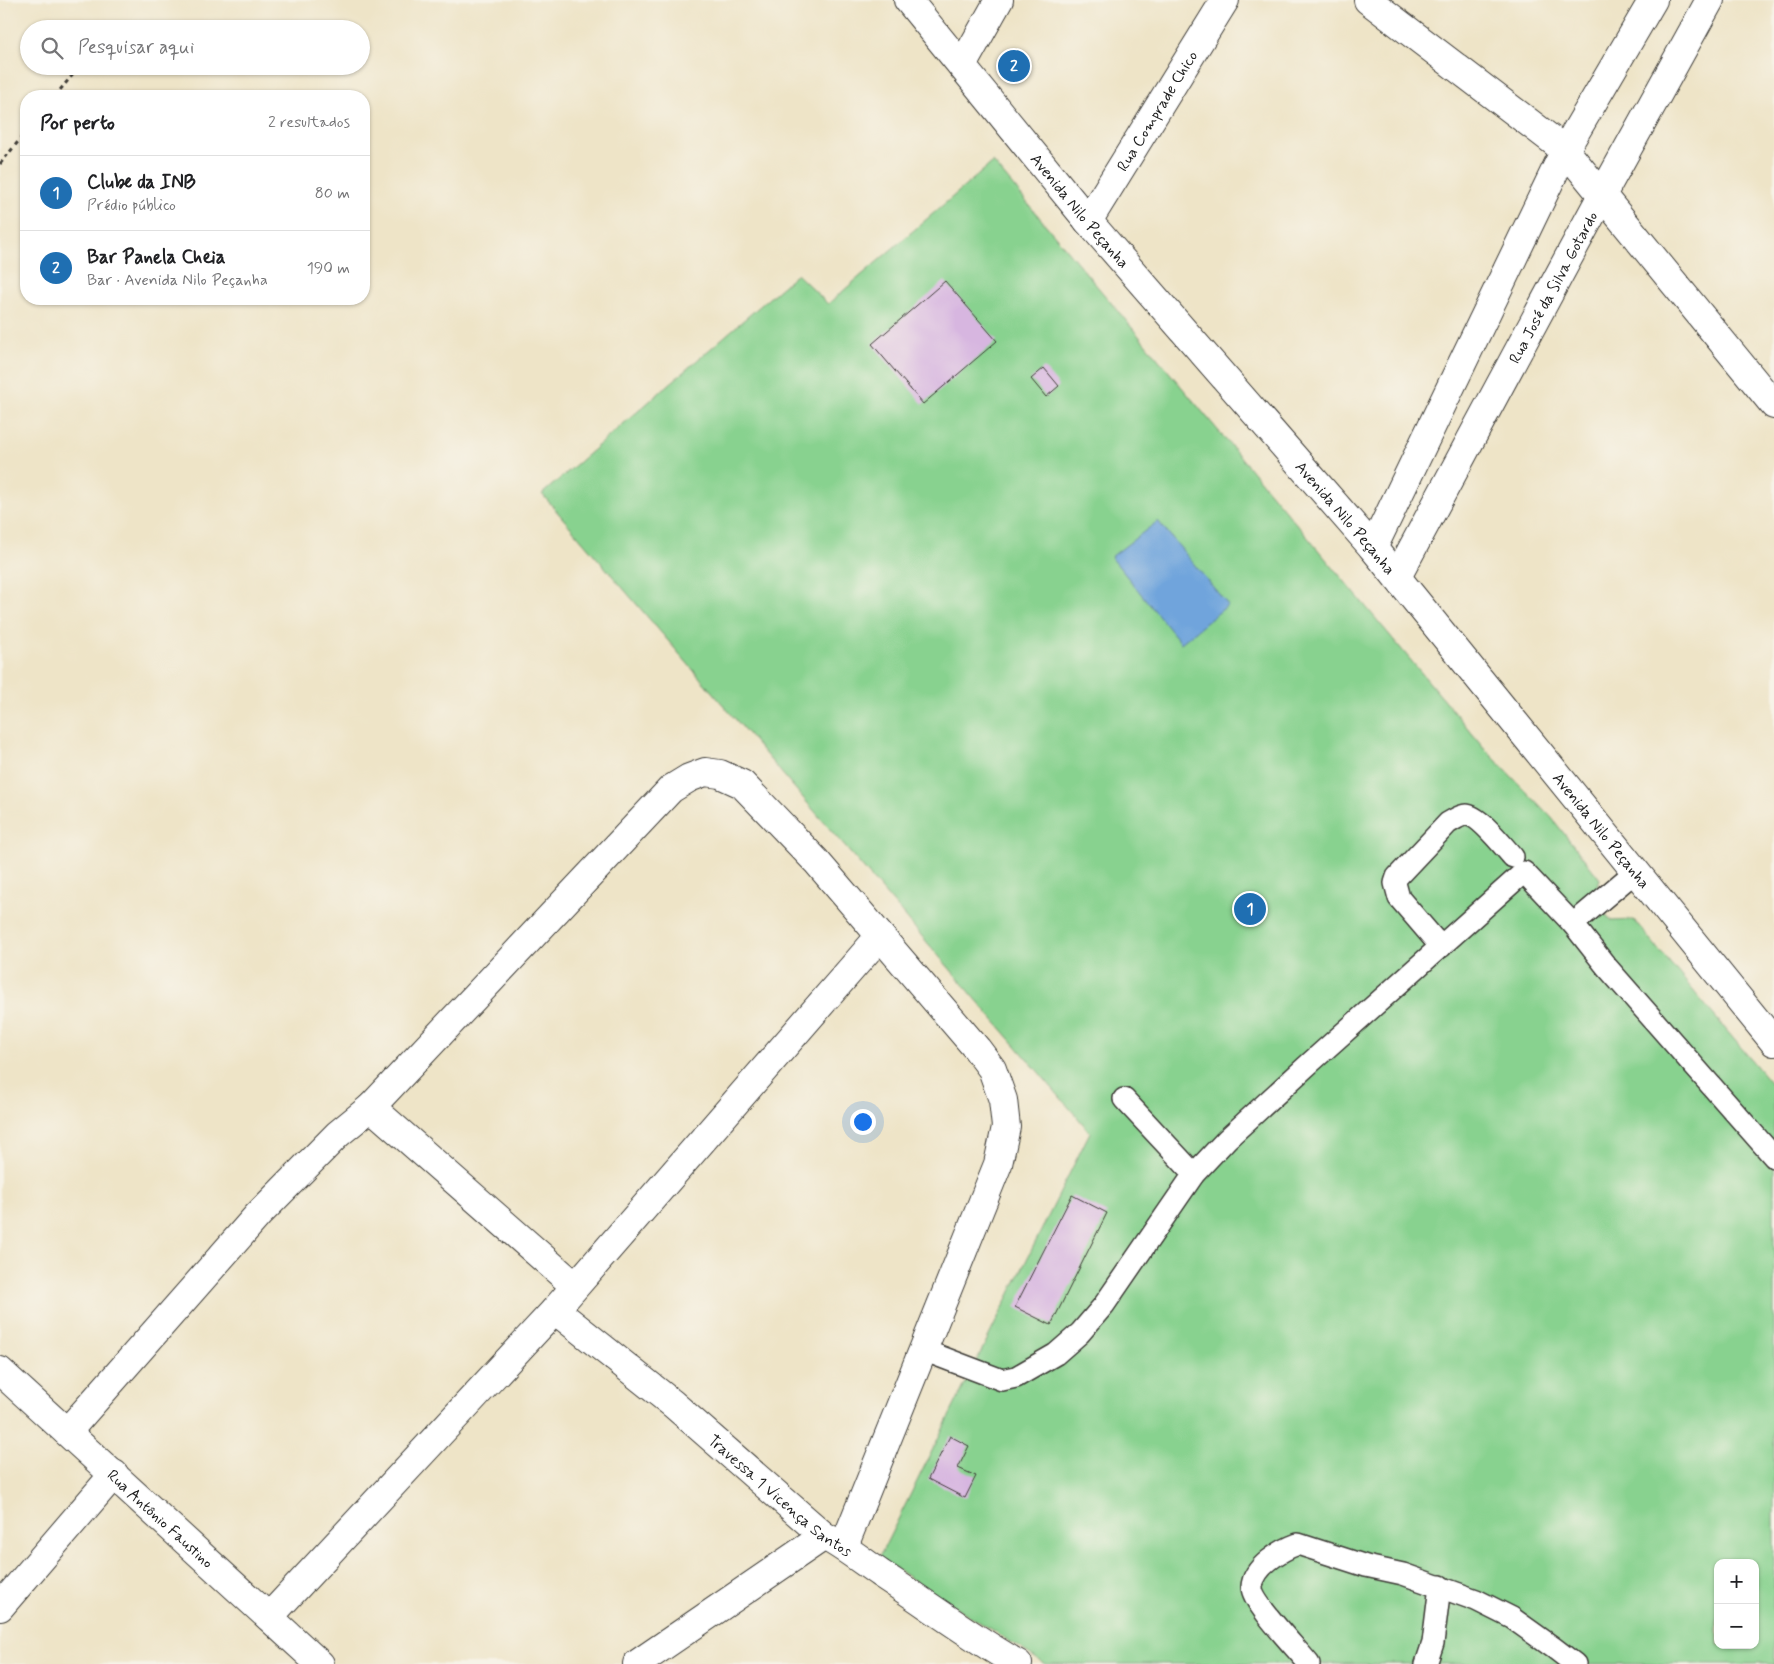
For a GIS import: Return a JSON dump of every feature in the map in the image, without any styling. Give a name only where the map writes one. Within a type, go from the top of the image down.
[{"type":"street","name":"Avenida Nilo Peçanha","points":[[908,0],[1088,221],[1373,548],[1636,871],[1770,1030]]},
{"type":"street","points":[[962,66],[999,0]]},
{"type":"street","name":"Rua Comprade Chico","points":[[1088,221],[1225,0]]},
{"type":"street","points":[[1368,0],[1565,150],[1774,405]]},
{"type":"street","points":[[1373,548],[1565,150],[1653,0]]},
{"type":"street","name":"Rua José da Silva Gotardo","points":[[1397,577],[1602,195],[1710,0]]},
{"type":"street","points":[[67,1432],[258,1215],[338,1134],[371,1107],[671,789],[689,778],[705,772],[720,774],[742,784],[816,861],[992,1068],[1002,1100],[1006,1126],[998,1164],[923,1350],[834,1541],[637,1664]]},
{"type":"street","points":[[269,1617],[555,1310],[880,936]]},
{"type":"street","points":[[371,1107],[575,1286]]},
{"type":"street","name":"Travessa 1 Vicença Santos","points":[[555,1310],[674,1404],[834,1541],[994,1650],[1018,1664]]},
{"type":"street","name":"Rua Antônio Faustino","points":[[0,1371],[320,1664]]},
{"type":"street","points":[[0,1607],[114,1474]]},
{"type":"lane","points":[[1440,947],[1399,898],[1395,883],[1396,877],[1448,823],[1467,815],[1476,818],[1513,856]]},
{"type":"lane","points":[[1574,924],[1636,871]]},
{"type":"lane","points":[[923,1350],[1002,1380],[1016,1377],[1056,1354],[1080,1333],[1104,1305],[1194,1174],[1227,1139],[1310,1062],[1524,872],[1574,924],[1606,966],[1774,1157]]},
{"type":"lane","points":[[1124,1099],[1194,1174]]},
{"type":"lane","points":[[1309,1664],[1260,1607],[1253,1594],[1252,1586],[1258,1572],[1270,1558],[1298,1544],[1366,1566],[1403,1574],[1476,1600],[1512,1618],[1574,1664]]},
{"type":"lane","points":[[1426,1664],[1433,1643],[1440,1586]]},
{"type":"path","points":[[61,90],[73,75]]},
{"type":"path","points":[[0,164],[20,139]]},
{"type":"green space","points":[[993,162],[1486,750],[1551,817],[1600,879],[1593,898],[1611,921],[1634,920],[1774,1087],[1774,1664],[1045,1664],[879,1558],[1090,1132],[542,494],[797,274],[828,304]]},
{"type":"water","points":[[1158,521],[1228,605],[1181,643],[1111,557]]},
{"type":"building","points":[[945,281],[997,341],[923,404],[872,344]]},
{"type":"building","points":[[1044,368],[1059,386],[1046,397],[1031,379]]},
{"type":"building","points":[[1072,1195],[1107,1213],[1051,1325],[1015,1307]]},
{"type":"building","points":[[950,1436],[969,1446],[958,1468],[976,1476],[965,1498],[928,1479]]},
{"type":"place","name":"Bar Panela Cheia","points":[[1014,66]]},
{"type":"place","name":"Clube da INB","points":[[1250,909]]}]
